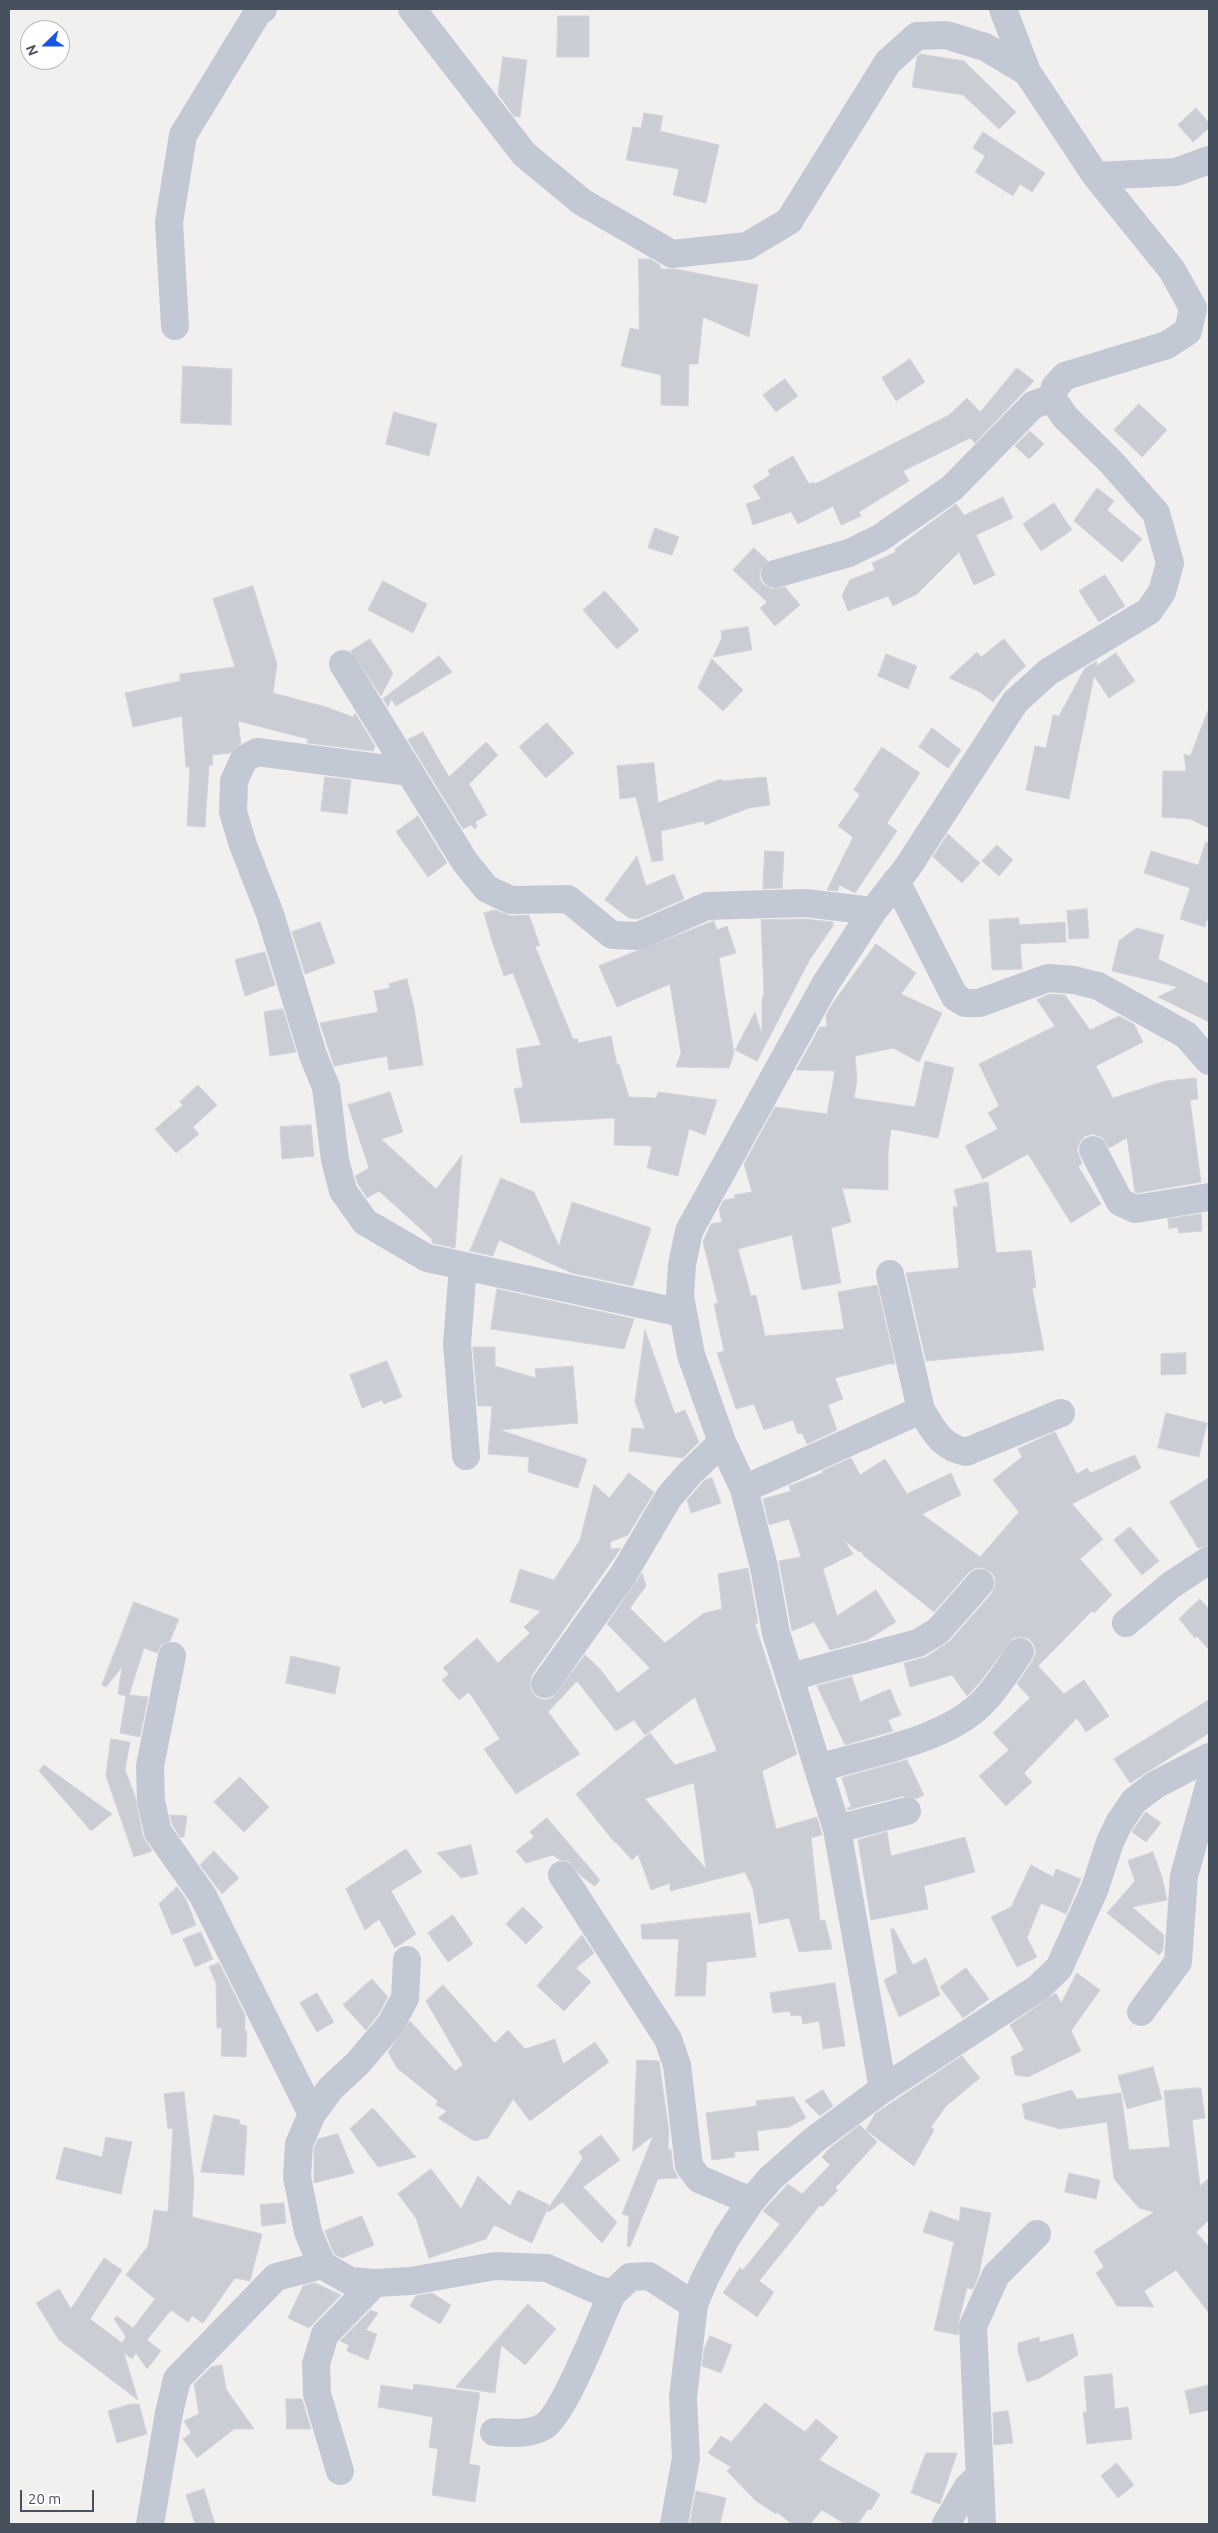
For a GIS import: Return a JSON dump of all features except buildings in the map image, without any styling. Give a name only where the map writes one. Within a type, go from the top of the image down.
[{"type":"street","points":[[175,326],[169,222],[183,135],[258,12],[263,9]]},
{"type":"street","points":[[412,9],[524,154],[582,202],[672,254],[747,246],[789,221],[888,62],[916,36],[946,35],[985,47],[1028,72]]},
{"type":"street","points":[[883,2089],[837,1829],[776,1633],[764,1566],[744,1489],[722,1442],[691,1355],[682,1313],[682,1264],[689,1231],[826,983],[1015,702],[1048,672],[1149,611],[1162,592],[1170,563],[1156,514],[1111,462],[1065,417],[1052,398],[1055,387],[1065,376],[1167,345],[1188,331],[1193,308],[1172,270],[1096,176],[1028,72],[1004,9]]},
{"type":"street","points":[[1096,176],[1176,172],[1209,160]]},
{"type":"street","points":[[775,574],[849,553],[880,538],[952,488],[1033,405],[1052,398]]},
{"type":"street","points":[[343,664],[465,862],[487,889],[511,900],[568,898],[612,935],[638,936],[706,906],[805,903],[873,911]]},
{"type":"street","points":[[410,772],[257,752],[244,759],[234,780],[233,812],[243,844],[270,914],[313,1055],[326,1087],[335,1160],[343,1191],[364,1222],[427,1258],[682,1313]]},
{"type":"street","points":[[896,881],[945,980],[955,997],[960,1000],[979,1003],[1048,978],[1074,980],[1098,986],[1186,1035],[1208,1059]]},
{"type":"street","points":[[1093,1150],[1120,1202],[1135,1209],[1209,1197]]},
{"type":"street","points":[[463,1266],[457,1344],[466,1456]]},
{"type":"street","points":[[890,1274],[921,1410],[934,1430],[950,1449],[966,1452],[1061,1413]]},
{"type":"street","points":[[744,1489],[921,1410]]},
{"type":"street","points":[[545,1684],[623,1575],[669,1497],[689,1474],[722,1442]]},
{"type":"street","points":[[1126,1623],[1171,1585],[1209,1560]]},
{"type":"street","points":[[790,1677],[918,1642],[938,1630],[980,1583]]},
{"type":"street","points":[[819,1768],[925,1737],[952,1726],[981,1704],[1020,1652]]},
{"type":"street","points":[[172,1656],[150,1766],[151,1801],[158,1832],[203,1896],[312,2114]]},
{"type":"street","points":[[674,2524],[686,2458],[683,2397],[694,2305],[705,2278],[727,2237],[751,2201],[771,2178],[814,2140],[883,2089],[1008,2010],[1038,1988],[1059,1968],[1095,1888],[1118,1823],[1134,1801],[1155,1785],[1209,1757]]},
{"type":"street","points":[[1141,2012],[1178,1962],[1184,1876],[1209,1786]]},
{"type":"street","points":[[837,1829],[907,1811]]},
{"type":"street","points":[[562,1875],[668,2039],[677,2065],[688,2166],[699,2180],[751,2201]]},
{"type":"street","points":[[407,1960],[405,1998],[391,2024],[358,2063],[331,2088],[312,2114],[299,2144],[296,2177],[308,2232],[322,2265],[350,2281],[375,2283],[411,2281],[495,2266],[546,2268],[592,2288],[612,2294]]},
{"type":"street","points":[[982,2524],[973,2326],[996,2275],[1037,2234]]},
{"type":"street","points":[[150,2524],[169,2413],[177,2379],[276,2277],[322,2265]]},
{"type":"street","points":[[494,2432],[525,2434],[545,2426],[563,2402],[612,2294],[630,2277],[649,2276],[694,2305]]},
{"type":"street","points":[[340,2471],[318,2394],[316,2364],[326,2334],[375,2283]]},
{"type":"street","points":[[946,2524],[968,2488],[980,2476]]}]
